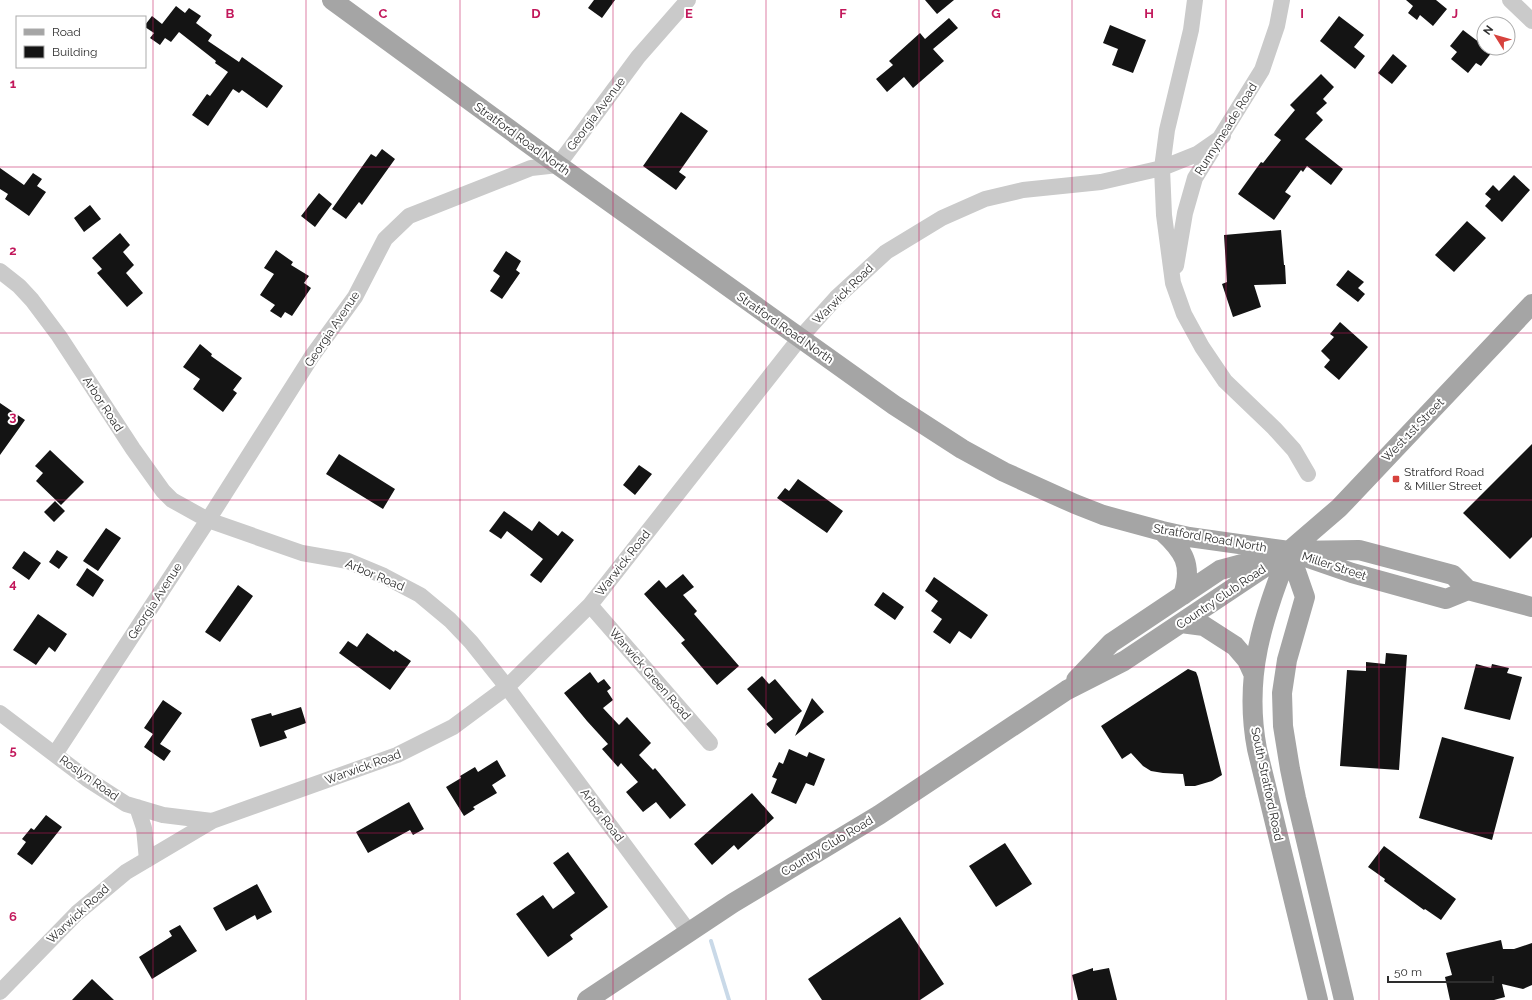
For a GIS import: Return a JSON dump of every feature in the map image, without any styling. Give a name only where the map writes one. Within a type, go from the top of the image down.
[{"type":"main road","name":"Stratford Road North","points":[[332,0],[558,165],[900,409],[991,466],[1021,481],[1104,515],[1189,537],[1289,551]]},
{"type":"main road","name":"West 1st Street","points":[[1289,551],[1339,508],[1532,304]]},
{"type":"main road","points":[[1162,531],[1175,543],[1187,563],[1188,574],[1183,595]]},
{"type":"main road","name":"Miller Street","points":[[1289,551],[1359,550],[1452,575],[1468,590],[1532,607]]},
{"type":"main road","name":"Country Club Road","points":[[1066,690],[1111,643],[1220,570],[1289,551]]},
{"type":"main road","name":"Country Club Road","points":[[587,1000],[733,903],[879,815],[1066,690],[1124,661],[1289,551]]},
{"type":"main road","name":"South Stratford Road","points":[[1289,551],[1260,635],[1253,673],[1252,711],[1257,749],[1318,1000]]},
{"type":"main road","points":[[1289,551],[1305,596],[1291,643],[1284,677],[1283,726],[1294,791],[1344,1000]]},
{"type":"main road","points":[[1181,623],[1204,626],[1236,646],[1247,660],[1253,673]]},
{"type":"main road","points":[[1308,960],[1334,955]]},
{"type":"street","name":"Georgia Avenue","points":[[55,754],[208,520],[312,356],[355,297],[385,239],[409,216],[531,168],[558,165],[638,57],[688,0]]},
{"type":"street","name":"Runnymeade Road","points":[[1195,0],[1191,30],[1167,130],[1162,168],[1164,215],[1173,283],[1184,314],[1202,347],[1225,381],[1274,428],[1294,450],[1308,474]]},
{"type":"street","name":"Runnymeade Road","points":[[1173,283],[1185,213],[1195,178],[1223,136],[1262,70],[1277,26],[1282,0]]},
{"type":"street","points":[[1510,0],[1532,21]]},
{"type":"street","name":"Warwick Road","points":[[0,992],[77,912],[126,872],[212,821],[397,755],[453,727],[508,687],[590,605],[800,338],[836,298],[886,252],[942,218],[985,200],[1023,190],[1101,182],[1162,168],[1197,154],[1223,136]]},
{"type":"street","name":"Arbor Road","points":[[0,270],[19,286],[50,323],[133,449],[163,491],[172,500],[208,520],[302,553],[348,561],[384,576],[420,595],[450,620],[471,642],[508,687],[689,932]]},
{"type":"street","name":"Warwick Green Road","points":[[590,605],[710,743]]},
{"type":"street","name":"Roslyn Road","points":[[0,713],[87,779],[126,804],[163,815],[212,821]]},
{"type":"street","points":[[137,807],[144,828],[147,860]]},
{"type":"building","points":[[594,0],[615,0],[602,18],[588,8]]},
{"type":"building","points":[[925,0],[954,0],[937,14]]},
{"type":"building","points":[[1406,0],[1436,0],[1447,9],[1433,26],[1420,15],[1417,20],[1408,13],[1413,6]]},
{"type":"building","points":[[176,6],[185,13],[189,8],[201,16],[196,23],[212,35],[208,41],[239,62],[242,57],[283,86],[267,108],[242,90],[239,93],[233,89],[208,126],[192,115],[207,94],[210,96],[228,72],[215,63],[216,61],[179,32],[171,42],[165,38],[160,45],[150,38],[154,33],[146,28],[146,24],[152,16],[162,24]]},
{"type":"building","points":[[1339,16],[1364,35],[1354,47],[1365,56],[1355,69],[1320,41]]},
{"type":"building","points":[[949,18],[958,28],[933,49],[944,61],[913,88],[904,77],[887,92],[876,79],[893,65],[889,61],[920,33],[925,39]]},
{"type":"building","points":[[1110,25],[1146,40],[1133,73],[1112,65],[1118,49],[1103,43]]},
{"type":"building","points":[[1463,30],[1476,40],[1476,56],[1489,56],[1481,66],[1476,63],[1468,73],[1451,59],[1457,52],[1450,46]]},
{"type":"building","points":[[1393,54],[1407,66],[1392,84],[1378,73]]},
{"type":"building","points":[[1321,74],[1334,87],[1323,99],[1327,103],[1316,113],[1323,120],[1305,139],[1343,169],[1331,185],[1307,166],[1303,172],[1301,170],[1285,192],[1291,196],[1274,220],[1238,194],[1261,162],[1263,163],[1281,140],[1274,135],[1295,110],[1290,105]]},
{"type":"building","points":[[681,112],[708,131],[679,172],[686,177],[676,190],[643,166]]},
{"type":"building","points":[[382,149],[395,159],[362,205],[359,202],[346,219],[332,209],[371,154],[376,157]]},
{"type":"building","points":[[0,168],[24,185],[33,173],[42,179],[37,186],[46,192],[29,216],[5,199],[8,194],[0,189]]},
{"type":"building","points":[[1514,175],[1530,190],[1502,222],[1485,206],[1491,199],[1485,194],[1493,185],[1499,191]]},
{"type":"building","points":[[319,193],[332,204],[315,227],[301,216]]},
{"type":"building","points":[[90,205],[101,219],[84,232],[74,218]]},
{"type":"building","points":[[1467,221],[1486,238],[1454,272],[1435,255]]},
{"type":"building","points":[[1281,230],[1286,284],[1254,285],[1261,307],[1233,317],[1222,284],[1227,282],[1224,235]]},
{"type":"building","points":[[120,233],[130,245],[123,252],[134,265],[126,273],[143,293],[127,307],[97,273],[102,269],[92,258]]},
{"type":"building","points":[[276,250],[293,262],[291,265],[309,276],[304,283],[311,288],[292,316],[285,312],[281,318],[270,311],[275,305],[260,295],[274,274],[264,268]]},
{"type":"building","points":[[506,251],[521,261],[516,270],[520,273],[502,299],[490,291],[500,276],[493,271]]},
{"type":"building","points":[[1348,270],[1364,282],[1358,288],[1365,294],[1358,302],[1336,285]]},
{"type":"building","points":[[1340,322],[1368,347],[1339,380],[1324,367],[1330,360],[1321,351],[1334,337],[1330,334]]},
{"type":"building","points":[[200,344],[212,354],[211,356],[242,378],[233,390],[237,393],[223,412],[193,389],[200,379],[183,367]]},
{"type":"building","points":[[0,403],[25,420],[0,455]]},
{"type":"building","points":[[1532,444],[1532,537],[1510,559],[1463,513]]},
{"type":"building","points":[[50,450],[84,482],[61,505],[36,481],[43,473],[35,466]]},
{"type":"building","points":[[339,454],[395,489],[383,509],[326,474]]},
{"type":"building","points":[[639,465],[652,474],[635,495],[623,485]]},
{"type":"building","points":[[798,479],[843,511],[827,533],[777,498],[785,488],[789,491]]},
{"type":"building","points":[[55,501],[65,511],[54,522],[44,512]]},
{"type":"building","points":[[504,511],[532,531],[539,521],[558,536],[562,531],[574,540],[541,583],[530,575],[543,559],[507,531],[501,539],[489,531]]},
{"type":"building","points":[[106,528],[121,538],[98,571],[83,561]]},
{"type":"building","points":[[57,550],[68,557],[59,569],[49,562]]},
{"type":"building","points":[[24,551],[41,563],[29,580],[12,568]]},
{"type":"building","points":[[87,568],[104,580],[93,597],[76,585]]},
{"type":"building","points":[[683,574],[694,587],[683,595],[697,611],[694,614],[739,666],[717,685],[681,643],[685,640],[644,594],[659,580],[666,588]]},
{"type":"building","points":[[934,577],[988,615],[971,639],[959,631],[950,644],[933,632],[942,619],[931,611],[938,601],[925,591]]},
{"type":"building","points":[[238,585],[253,596],[220,642],[205,632]]},
{"type":"building","points":[[883,592],[904,607],[895,620],[874,605]]},
{"type":"building","points":[[38,614],[67,634],[55,652],[49,647],[36,665],[13,650]]},
{"type":"building","points":[[367,633],[394,652],[395,650],[411,661],[390,690],[339,653],[348,641],[357,647]]},
{"type":"building","points":[[1386,653],[1407,655],[1399,770],[1340,766],[1347,670],[1366,671],[1366,662],[1385,664]]},
{"type":"building","points":[[1476,664],[1491,668],[1492,664],[1509,668],[1507,673],[1522,677],[1510,720],[1464,709]]},
{"type":"building","points":[[1188,669],[1196,672],[1198,677],[1222,775],[1212,781],[1195,786],[1185,786],[1183,774],[1151,771],[1143,766],[1131,753],[1122,759],[1101,726]]},
{"type":"building","points":[[590,672],[598,683],[604,679],[611,688],[607,691],[613,700],[603,708],[619,725],[627,717],[651,743],[639,755],[653,770],[655,768],[686,805],[670,819],[656,802],[643,812],[626,792],[638,782],[621,763],[618,767],[602,749],[608,744],[564,693]]},
{"type":"building","points":[[762,676],[769,684],[775,679],[802,711],[775,734],[766,724],[773,719],[747,689]]},
{"type":"building","points":[[812,698],[824,712],[795,736]]},
{"type":"building","points":[[163,700],[182,713],[160,744],[171,751],[164,761],[144,747],[153,734],[144,728]]},
{"type":"building","points":[[301,707],[306,723],[284,731],[287,738],[260,747],[251,719],[271,713],[272,716]]},
{"type":"building","points":[[1442,737],[1514,757],[1492,840],[1419,818]]},
{"type":"building","points":[[789,749],[807,757],[809,752],[825,759],[814,786],[806,783],[796,804],[771,793],[777,779],[772,777],[779,762],[783,764]]},
{"type":"building","points":[[497,760],[506,776],[492,785],[497,793],[473,807],[475,809],[464,816],[446,787],[475,767],[478,772]]},
{"type":"building","points":[[752,793],[774,818],[738,850],[734,845],[712,865],[694,844]]},
{"type":"building","points":[[409,802],[424,829],[413,835],[410,830],[368,853],[356,832]]},
{"type":"building","points":[[46,815],[62,827],[32,865],[17,854],[26,842],[22,839],[31,828],[34,830]]},
{"type":"building","points":[[1005,843],[1032,884],[996,907],[969,866]]},
{"type":"building","points":[[1384,846],[1456,899],[1441,920],[1425,909],[1424,910],[1384,881],[1385,879],[1368,867]]},
{"type":"building","points":[[568,852],[608,907],[570,935],[573,939],[548,957],[516,914],[543,895],[553,909],[575,893],[553,863]]},
{"type":"building","points":[[257,884],[272,912],[257,920],[255,915],[226,931],[213,908]]},
{"type":"building","points":[[900,917],[944,984],[920,1000],[822,1000],[808,979]]},
{"type":"building","points":[[180,925],[197,951],[152,979],[139,957],[172,936],[169,931]]},
{"type":"building","points":[[1501,940],[1503,949],[1514,949],[1532,943],[1532,985],[1523,989],[1502,984],[1505,997],[1494,1000],[1450,1000],[1445,977],[1452,975],[1446,953]]},
{"type":"building","points":[[1093,968],[1093,971],[1109,968],[1117,1000],[1078,1000],[1072,975]]},
{"type":"building","points":[[92,979],[114,1000],[72,1000]]},
{"type":"waterway","points":[[711,941],[729,1000]]},
{"type":"place","name":"Stratford Road & Miller Street","points":[[1396,479]]}]
